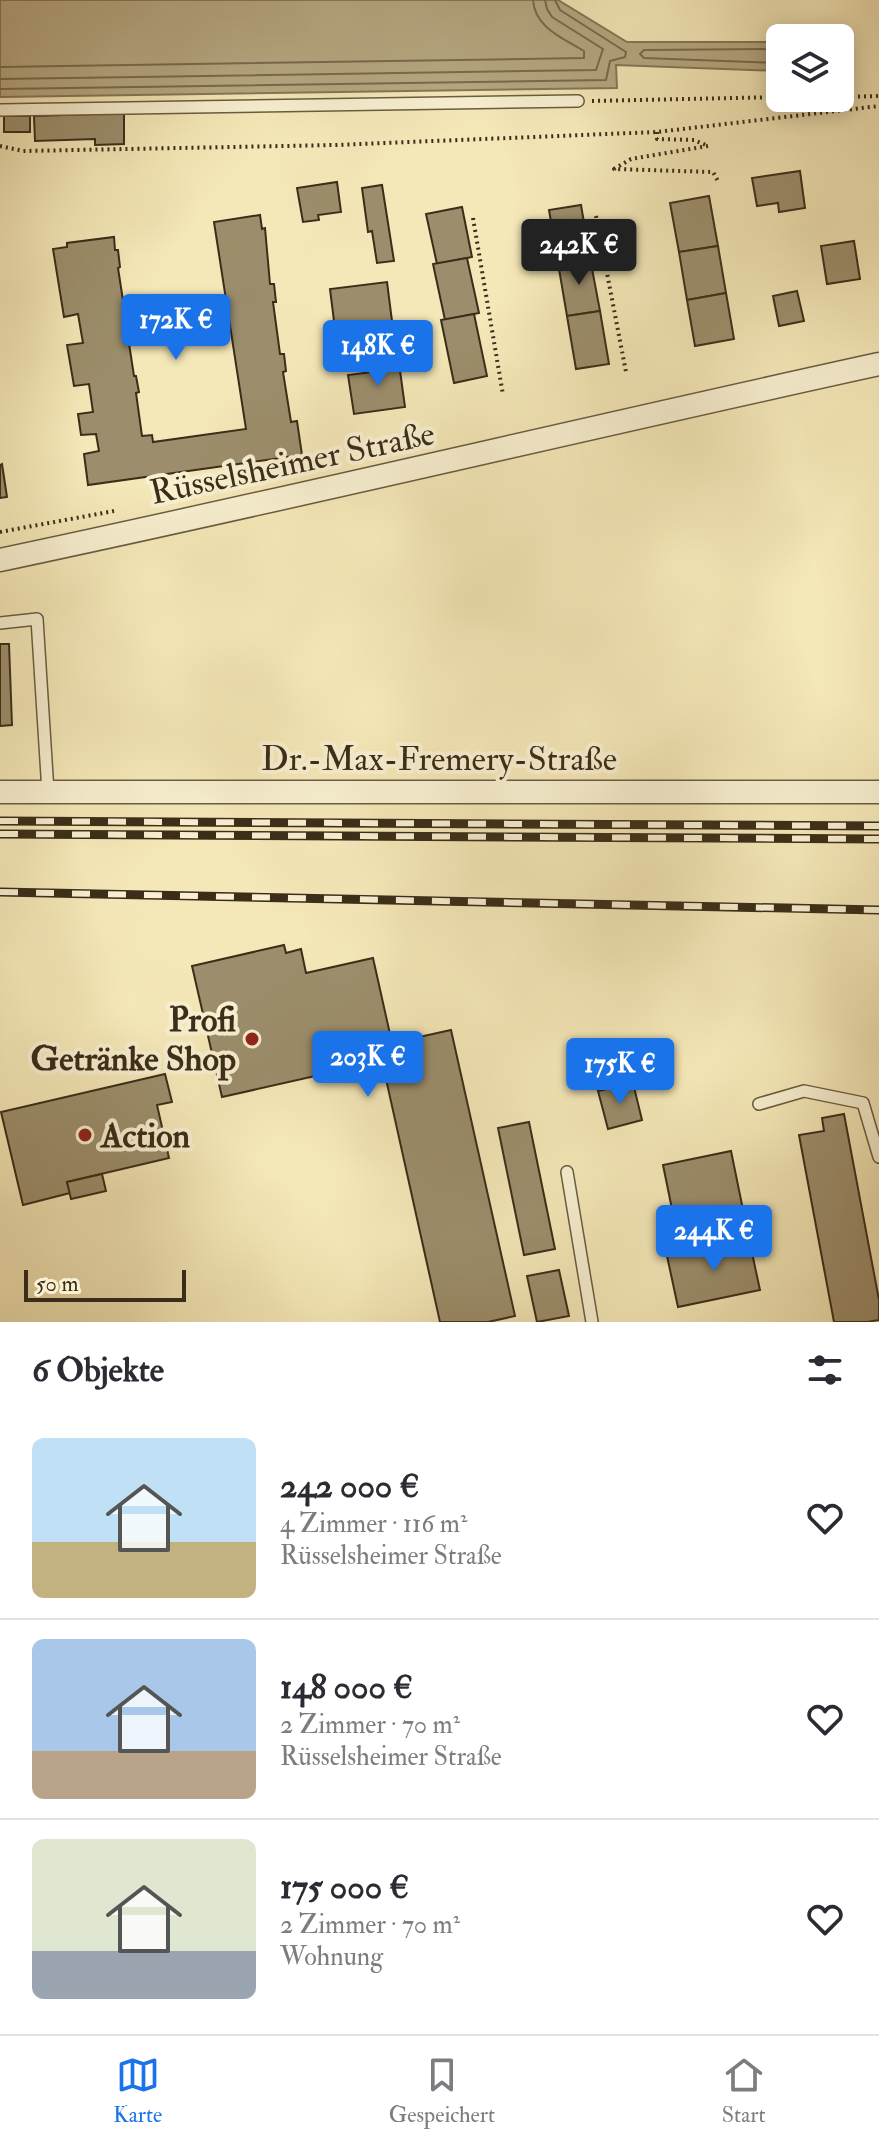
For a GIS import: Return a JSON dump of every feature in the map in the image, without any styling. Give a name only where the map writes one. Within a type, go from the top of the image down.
[{"type":"street","name":"Rüsselsheimer Straße","points":[[0,560],[248,508],[634,417],[879,364]]},
{"type":"street","name":"Dr.-Max-Fremery-Straße","points":[[0,792],[879,792]]},
{"type":"lane","points":[[0,110],[578,101]]},
{"type":"lane","points":[[0,623],[37,619],[48,792]]},
{"type":"lane","points":[[759,1104],[804,1091],[863,1103],[879,1157]]},
{"type":"lane","points":[[567,1172],[592,1322]]},
{"type":"path","points":[[854,97],[879,96]]},
{"type":"path","points":[[578,101],[766,97]]},
{"type":"path","points":[[0,146],[23,151],[335,145],[657,132],[879,106]]},
{"type":"path","points":[[657,132],[657,139],[694,140],[708,146],[631,159],[614,169],[713,172],[719,183]]},
{"type":"path","points":[[596,216],[626,372]]},
{"type":"path","points":[[473,218],[503,395]]},
{"type":"water","points":[[0,0],[558,0],[627,42],[766,42],[766,70],[616,65],[617,88],[0,97]]},
{"type":"building","points":[[124,113],[124,144],[95,145],[95,139],[35,141],[34,116]]},
{"type":"building","points":[[4,116],[30,116],[30,132],[4,132]]},
{"type":"building","points":[[800,171],[805,208],[779,212],[778,203],[757,206],[752,178]]},
{"type":"building","points":[[337,182],[341,212],[318,215],[319,220],[303,222],[297,188]]},
{"type":"building","points":[[382,185],[394,261],[377,263],[372,231],[368,232],[362,188]]},
{"type":"building","points":[[709,196],[718,246],[679,252],[670,203]]},
{"type":"building","points":[[581,205],[590,258],[558,263],[549,210]]},
{"type":"building","points":[[462,207],[472,257],[437,264],[426,214]]},
{"type":"building","points":[[260,215],[262,229],[265,228],[270,284],[274,284],[276,302],[273,302],[280,354],[284,354],[286,371],[283,372],[291,422],[297,421],[302,455],[88,485],[84,454],[99,451],[96,434],[81,435],[78,414],[93,412],[89,384],[74,386],[67,345],[83,343],[78,314],[64,317],[53,249],[67,247],[67,243],[114,237],[139,392],[136,393],[142,436],[152,435],[153,442],[246,429],[214,222]]},
{"type":"building","points":[[854,241],[860,279],[827,284],[821,246]]},
{"type":"building","points":[[718,246],[726,293],[687,300],[679,252]]},
{"type":"building","points":[[467,258],[479,313],[445,320],[433,264]]},
{"type":"building","points":[[590,258],[600,311],[567,316],[558,263]]},
{"type":"building","points":[[387,282],[392,321],[335,329],[330,289]]},
{"type":"building","points":[[797,291],[804,321],[779,326],[773,296]]},
{"type":"building","points":[[726,293],[734,339],[695,346],[687,300]]},
{"type":"building","points":[[600,311],[609,364],[576,369],[567,316]]},
{"type":"building","points":[[474,314],[487,376],[454,383],[441,320]]},
{"type":"building","points":[[398,356],[405,407],[354,414],[348,375],[379,371],[380,358]]},
{"type":"building","points":[[0,465],[7,497],[0,498]]},
{"type":"building","points":[[0,644],[9,644],[12,725],[0,726]]},
{"type":"building","points":[[284,945],[286,953],[301,949],[306,973],[373,958],[392,1043],[451,1030],[515,1316],[488,1322],[440,1322],[382,1061],[222,1097],[192,966]]},
{"type":"building","name":"Action","points":[[165,1074],[172,1102],[157,1105],[169,1158],[67,1182],[70,1193],[23,1205],[1,1112]]},
{"type":"building","points":[[633,1083],[642,1120],[608,1129],[598,1091]]},
{"type":"building","points":[[844,1114],[879,1300],[879,1320],[867,1322],[834,1322],[799,1135],[824,1131],[822,1118]]},
{"type":"building","points":[[529,1122],[555,1249],[524,1255],[498,1128]]},
{"type":"building","points":[[731,1151],[749,1239],[681,1253],[663,1165]]},
{"type":"building","points":[[102,1174],[106,1191],[71,1199],[67,1182]]},
{"type":"building","points":[[749,1239],[760,1290],[678,1307],[667,1256]]},
{"type":"building","points":[[559,1270],[569,1316],[537,1322],[527,1276]]},
{"type":"railway","points":[[0,821],[879,826]]},
{"type":"railway","points":[[0,834],[879,839]]},
{"type":"railway","points":[[0,892],[879,910]]},
{"type":"place","name":"Profi Getränke Shop","points":[[252,1039]]},
{"type":"place","name":"Action","points":[[85,1135]]}]
